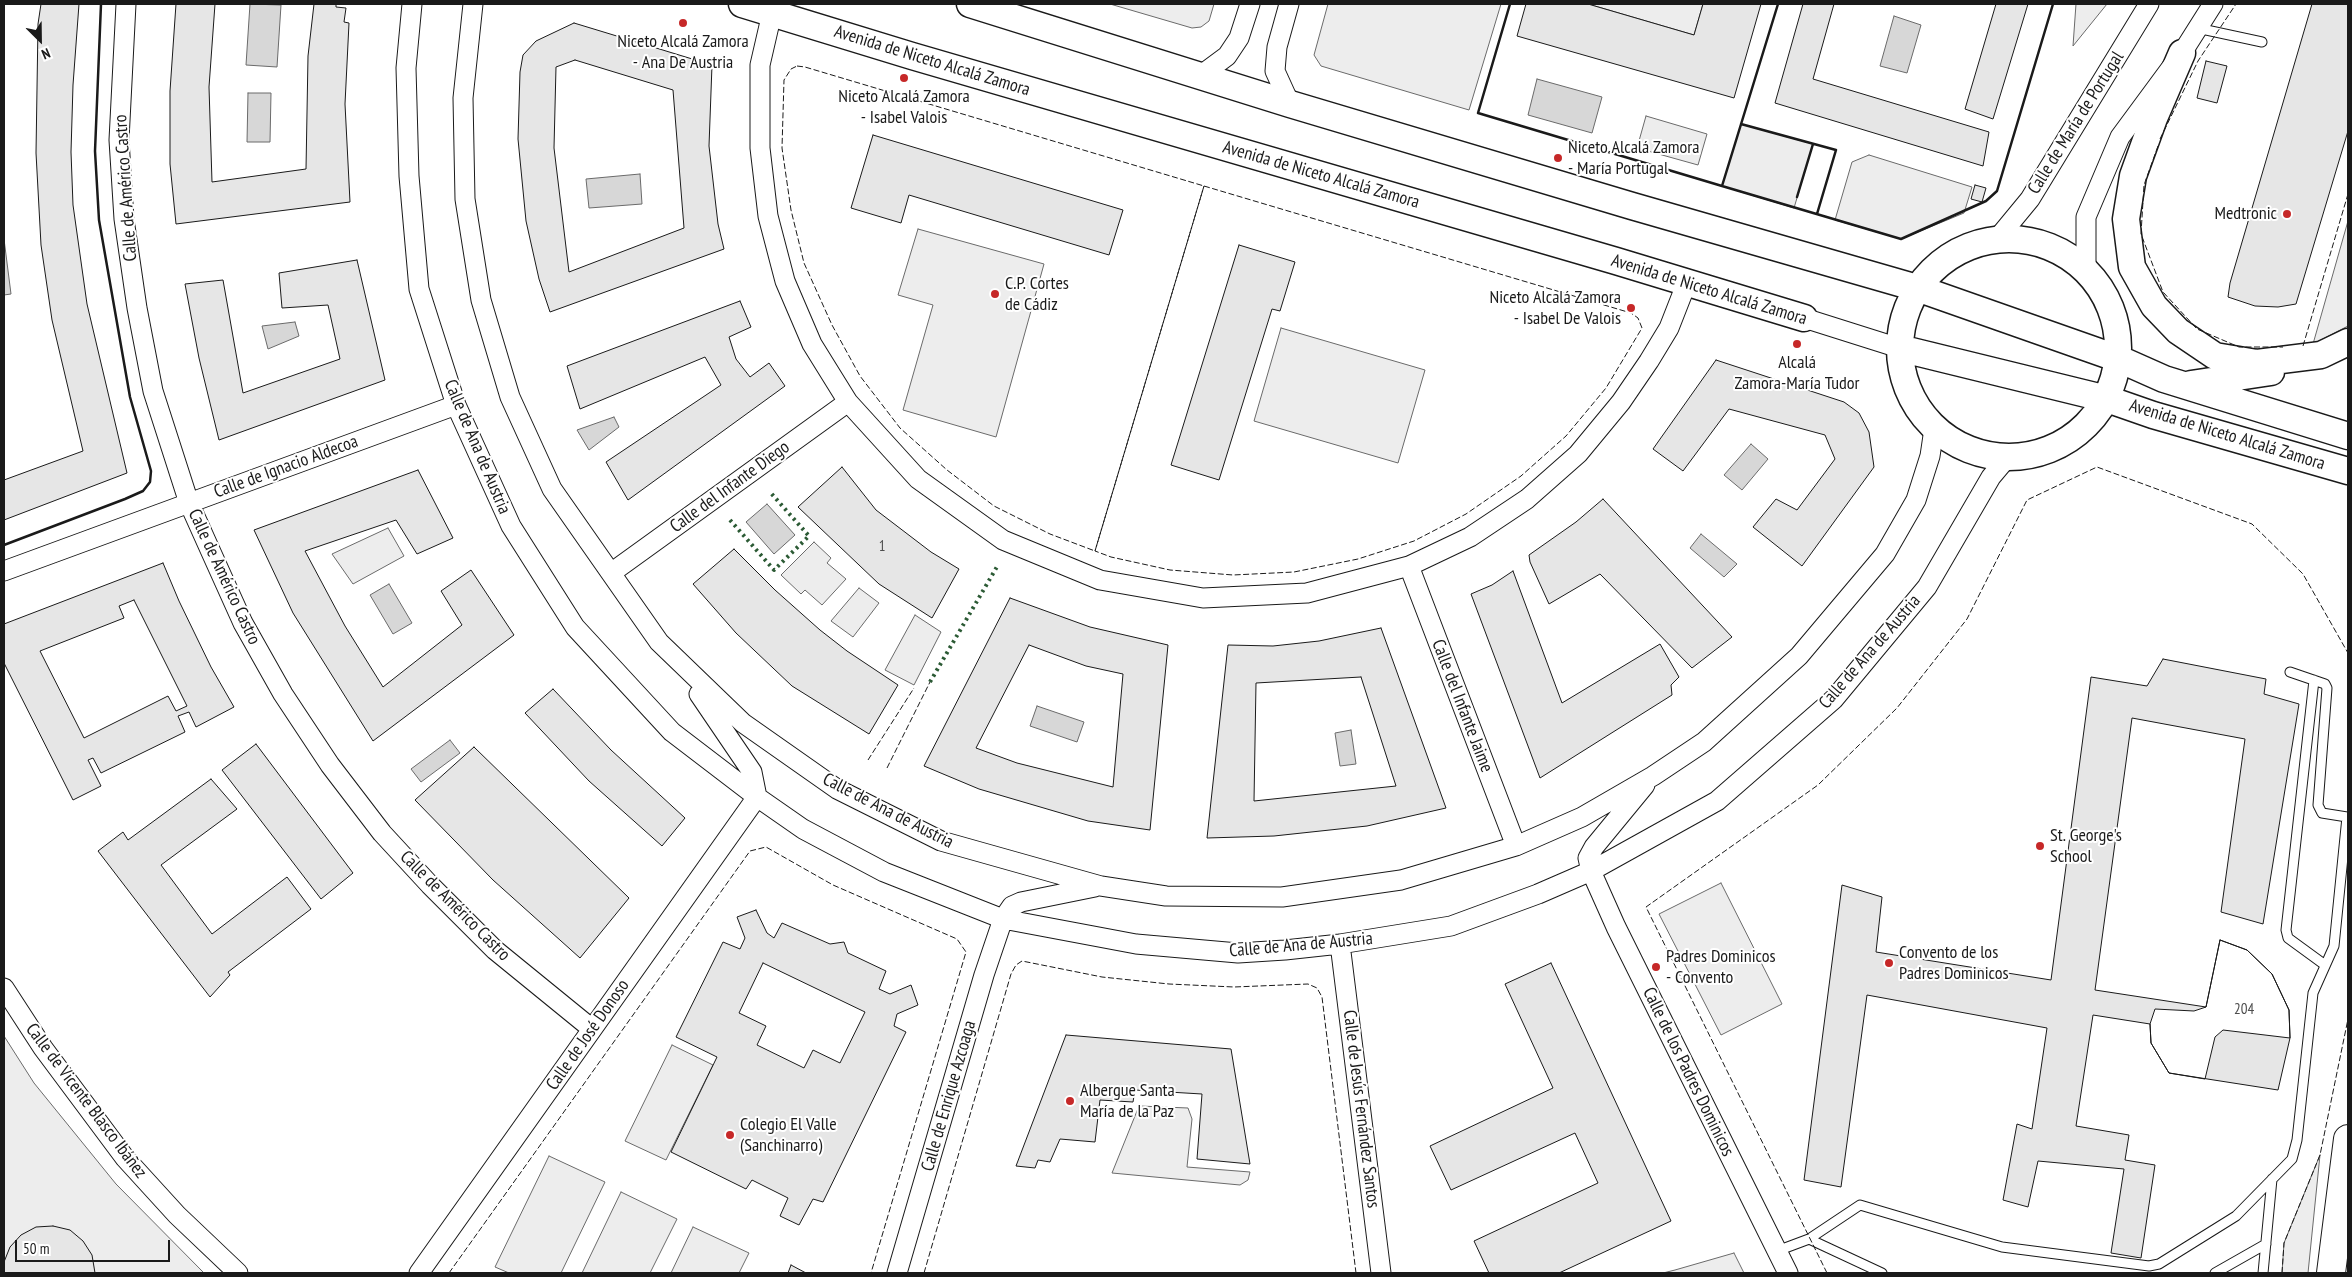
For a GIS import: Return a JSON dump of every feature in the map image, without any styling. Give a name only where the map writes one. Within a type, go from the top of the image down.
[{"type":"highway","points":[[2331,1273],[2348,1138]]},
{"type":"street","name":"Calle de Américo Castro","points":[[126,4],[119,140],[124,219],[137,308],[153,391],[189,503],[243,623],[283,694],[330,765],[382,833],[430,885],[496,950],[592,1029]]},
{"type":"street","name":"Calle de Ana de Austria","points":[[412,4],[406,68],[408,176],[420,289],[456,405],[511,526],[576,627],[672,732],[757,797],[803,829],[884,872],[1003,919],[1136,944],[1238,953],[1340,944],[1451,926],[1538,894],[1590,871],[1717,801],[1834,699],[1927,587],[1991,478],[2007,458]]},
{"type":"street","name":"Calle de Ana de Austria","points":[[473,4],[463,98],[465,199],[482,300],[510,397],[552,489],[659,642],[711,710],[752,772],[757,797]]},
{"type":"street","name":"Avenida de Niceto Alcalá Zamora","points":[[742,4],[912,56],[1687,282],[1899,348],[2106,399],[2153,415],[2348,471]]},
{"type":"street","name":"Avenida de Niceto Alcalá Zamora","points":[[970,4],[1290,104],[1632,206],[1917,288],[2118,359],[2164,379],[2348,436]]},
{"type":"street","points":[[1200,76],[1227,56],[1240,38],[1250,4]]},
{"type":"street","points":[[1289,4],[1277,47],[1275,71],[1290,104]]},
{"type":"street","name":"Calle de María de Portugal","points":[[1997,239],[2030,198],[2149,4]]},
{"type":"street","points":[[2213,4],[2196,28],[2182,53],[2154,118],[2133,176],[2126,219],[2132,267],[2154,306],[2178,330],[2215,356],[2257,363],[2321,354],[2348,342]]},
{"type":"street","points":[[772,13],[760,65],[760,148],[768,216],[785,281],[812,344],[848,402],[918,479],[1003,540],[1100,580],[1203,598],[1307,594],[1408,566],[1470,537],[1527,499],[1578,454],[1622,402],[1649,362],[1669,328],[1687,282]]},
{"type":"street","points":[[2086,270],[2086,217],[2120,137],[2182,53]]},
{"type":"street","name":"Avenida de Niceto Alcalá Zamora","points":[[1997,239],[2050,246],[2086,270],[2109,302],[2118,331],[2118,359],[2106,399],[2088,425],[2057,447],[2028,456],[2007,458],[1970,451],[1934,429],[1922,417],[1909,395],[1901,371],[1899,348],[1903,317],[1917,288],[1935,267],[1960,250],[1997,239]]},
{"type":"street","points":[[2185,385],[2338,363],[2348,355]]},
{"type":"street","name":"Calle del Infante Diego","points":[[611,573],[848,402]]},
{"type":"street","name":"Calle de Ignacio Aldecoa","points":[[4,571],[456,405]]},
{"type":"street","name":"Calle de Ana de Austria","points":[[659,642],[743,723],[837,789],[941,841],[1101,886],[1166,896],[1282,897],[1401,880],[1516,846],[1582,817],[1653,776],[1704,742],[1799,656],[1884,554],[1916,500],[1930,456],[1934,429]]},
{"type":"street","name":"Calle del Infante Jaime","points":[[1408,566],[1516,846]]},
{"type":"street","name":"Calle de Ana de Austria","points":[[1590,871],[1588,858],[1594,847],[1653,776]]},
{"type":"street","name":"Calle de José Donoso","points":[[419,1273],[757,797]]},
{"type":"street","name":"Calle de los Padres Dominicos","points":[[1590,871],[1788,1273]]},
{"type":"street","name":"Calle de Ana de Austria","points":[[1003,919],[1012,906],[1021,902],[1101,886]]},
{"type":"street","name":"Calle de Enrique Azcoaga","points":[[897,1273],[984,976],[1003,919]]},
{"type":"street","name":"Calle de Jesús Fernández Santos","points":[[1340,944],[1381,1273]]},
{"type":"street","name":"Calle de Vicente Blasco Ibáñez","points":[[4,988],[43,1048],[125,1158],[178,1215],[238,1273]]},
{"type":"lane","points":[[2196,28],[2262,42]]},
{"type":"lane","points":[[1777,1251],[1809,1239],[1860,1205],[2002,1247],[2150,1270],[2236,1216],[2292,1159],[2296,1144],[2313,994],[2334,946],[2348,817],[2322,813],[2319,810],[2328,693],[2325,684],[2290,672]]},
{"type":"lane","points":[[2314,680],[2286,930],[2288,938],[2325,965]]},
{"type":"lane","points":[[2263,1273],[2272,1179]]},
{"type":"lane","points":[[1809,1239],[1882,1273]]},
{"type":"lane","points":[[2215,1273],[2266,1244]]},
{"type":"shaded area","points":[[250,4],[281,5],[277,67],[246,65]]},
{"type":"shaded area","points":[[1110,4],[1214,4],[1209,21],[1201,27],[1192,28]]},
{"type":"shaded area","points":[[1328,4],[1501,4],[1469,110],[1321,66],[1314,55]]},
{"type":"shaded area","points":[[1588,4],[1703,4],[1694,35]]},
{"type":"shaded area","points":[[2076,4],[2107,4],[2073,46]]},
{"type":"shaded area","points":[[1894,16],[1921,25],[1907,73],[1880,66]]},
{"type":"shaded area","points":[[1537,79],[1602,97],[1592,133],[1528,115]]},
{"type":"shaded area","points":[[248,93],[271,93],[270,142],[247,142]]},
{"type":"shaded area","points":[[1646,116],[1707,134],[1698,165],[1637,148]]},
{"type":"shaded area","points":[[1741,124],[1813,144],[1794,208],[1722,186]]},
{"type":"shaded area","points":[[1869,155],[1972,187],[1964,213],[1901,239],[1835,220],[1852,162]]},
{"type":"shaded area","points":[[640,174],[642,204],[589,208],[586,179]]},
{"type":"shaded area","points":[[2348,221],[2348,326],[2313,344]]},
{"type":"shaded area","points":[[918,229],[1044,264],[996,437],[903,410],[933,305],[898,295]]},
{"type":"shaded area","points":[[4,239],[11,294],[4,295]]},
{"type":"shaded area","points":[[295,322],[299,336],[268,349],[262,326]]},
{"type":"shaded area","points":[[1281,328],[1425,370],[1398,463],[1254,421]]},
{"type":"shaded area","points":[[614,417],[619,427],[589,450],[577,430]]},
{"type":"shaded area","points":[[1751,444],[1768,459],[1742,490],[1724,475]]},
{"type":"shaded area","points":[[767,504],[795,535],[774,554],[746,522]]},
{"type":"shaded area","points":[[388,528],[404,556],[353,584],[332,554]]},
{"type":"shaded area","points":[[1701,534],[1737,564],[1724,577],[1690,548]]},
{"type":"shaded area","points":[[814,542],[831,558],[827,563],[846,579],[822,605],[805,590],[801,594],[781,575]]},
{"type":"shaded area","points":[[389,584],[412,623],[393,634],[370,595]]},
{"type":"shaded area","points":[[859,588],[879,603],[853,637],[831,621]]},
{"type":"shaded area","points":[[915,615],[941,632],[914,685],[885,670]]},
{"type":"shaded area","points":[[1037,706],[1084,722],[1077,742],[1030,726]]},
{"type":"shaded area","points":[[1351,730],[1356,764],[1340,766],[1335,733]]},
{"type":"shaded area","points":[[450,740],[460,753],[421,782],[411,769]]},
{"type":"shaded area","points":[[1721,883],[1782,1004],[1721,1035],[1659,914]]},
{"type":"shaded area","points":[[4,1036],[34,1083],[116,1184],[204,1273],[4,1273]]},
{"type":"shaded area","points":[[672,1045],[713,1065],[666,1160],[625,1141]]},
{"type":"shaded area","points":[[1139,1106],[1188,1108],[1192,1119],[1187,1167],[1250,1172],[1248,1180],[1240,1185],[1112,1173]]},
{"type":"shaded area","points":[[2320,1155],[2308,1273],[2282,1273],[2284,1243]]},
{"type":"shaded area","points":[[549,1156],[605,1182],[561,1273],[509,1273],[495,1267]]},
{"type":"shaded area","points":[[621,1192],[677,1219],[650,1273],[582,1273]]},
{"type":"shaded area","points":[[693,1227],[749,1253],[739,1273],[671,1273]]},
{"type":"shaded area","points":[[1734,1253],[1744,1273],[1663,1273],[1675,1270]]},
{"type":"building","points":[[41,4],[79,4],[73,85],[71,152],[73,205],[87,304],[127,473],[4,520],[4,480],[83,451],[52,320],[41,245],[36,153],[38,24]]},
{"type":"building","points":[[176,4],[215,4],[209,87],[212,182],[306,169],[308,56],[314,4],[336,4],[336,7],[346,8],[344,22],[349,23],[345,104],[350,202],[176,224],[170,164],[170,91]]},
{"type":"building","points":[[1526,4],[1588,4],[1694,35],[1703,4],[1761,4],[1734,98],[1517,36]]},
{"type":"building","points":[[1803,4],[1834,4],[1813,79],[1989,132],[1983,166],[1775,103]]},
{"type":"building","points":[[1996,4],[2028,4],[1993,119],[1965,109]]},
{"type":"building","points":[[2312,4],[2348,4],[2348,131],[2296,304],[2278,307],[2255,306],[2228,297],[2230,283]]},
{"type":"building","points":[[574,23],[712,65],[709,146],[718,224],[724,249],[550,312],[539,279],[526,221],[518,139],[520,72],[523,55],[536,41]],"holes":[[[575,60],[673,90],[684,228],[569,272],[554,148],[556,67]]]},
{"type":"building","points":[[2206,61],[2227,66],[2217,103],[2197,98]]},
{"type":"building","points":[[873,135],[1123,210],[1109,255],[909,195],[901,223],[851,208]]},
{"type":"building","points":[[1975,185],[1986,188],[1982,202],[1971,199]]},
{"type":"building","points":[[1239,245],[1295,262],[1280,311],[1272,309],[1219,480],[1171,465]]},
{"type":"building","points":[[357,260],[385,380],[219,440],[199,358],[185,284],[223,280],[243,393],[340,359],[328,305],[282,308],[279,273]]},
{"type":"building","points":[[740,301],[751,327],[729,337],[736,359],[750,377],[769,363],[785,386],[628,500],[606,462],[721,385],[705,357],[580,409],[567,366]]},
{"type":"building","points":[[1716,360],[1844,402],[1859,413],[1869,432],[1874,467],[1802,566],[1753,527],[1776,499],[1797,510],[1835,459],[1825,435],[1729,409],[1683,471],[1653,449]]},
{"type":"building","points":[[842,467],[876,510],[931,552],[959,569],[932,618],[879,584],[798,507]]},
{"type":"building","points":[[418,470],[453,538],[417,554],[396,520],[305,551],[345,626],[383,687],[462,625],[441,591],[471,570],[514,635],[373,741],[293,613],[254,530]]},
{"type":"building","points":[[1603,499],[1732,637],[1692,668],[1600,574],[1549,604],[1530,562],[1529,555],[1576,522]]},
{"type":"building","points":[[734,549],[775,590],[820,630],[847,651],[898,685],[869,734],[792,686],[736,633],[693,584]]},
{"type":"building","points":[[163,563],[211,667],[234,707],[196,727],[189,712],[178,716],[185,732],[101,773],[93,758],[88,760],[101,786],[73,800],[4,663],[4,624]],"holes":[[[134,600],[187,706],[176,711],[168,696],[84,738],[40,651],[124,618],[119,606]]]},
{"type":"building","points":[[1513,571],[1562,703],[1660,644],[1679,677],[1671,685],[1672,695],[1540,778],[1471,594],[1492,585]]},
{"type":"building","points":[[1010,598],[1090,627],[1168,645],[1150,830],[1088,821],[979,789],[924,766]],"holes":[[[1029,645],[1086,666],[1123,674],[1113,787],[1017,763],[976,748]]]},
{"type":"building","points":[[1381,628],[1446,808],[1367,826],[1274,836],[1207,838],[1228,645],[1273,646],[1319,641]],"holes":[[[1361,677],[1396,786],[1254,801],[1256,683]]]},
{"type":"building","name":"Convento de los Padres Dominicos","points":[[2163,659],[2266,679],[2264,694],[2299,704],[2263,924],[2221,912],[2245,739],[2132,718],[2095,990],[2206,1007],[2220,940],[2247,950],[2272,974],[2289,1010],[2290,1038],[2278,1090],[2169,1073],[2151,1043],[2150,1024],[2093,1015],[2076,1126],[2129,1135],[2125,1160],[2155,1165],[2141,1258],[2111,1253],[2124,1169],[2038,1161],[2028,1207],[2003,1200],[2017,1124],[2032,1129],[2047,1028],[1867,995],[1841,1187],[1804,1180],[1842,885],[1882,897],[1876,952],[2051,980],[2091,677],[2147,686]]},
{"type":"building","points":[[553,689],[611,750],[685,818],[662,846],[589,781],[525,713]]},
{"type":"building","points":[[256,744],[353,873],[321,899],[222,770]]},
{"type":"building","points":[[474,747],[629,898],[580,958],[493,880],[415,800]]},
{"type":"building","points":[[211,779],[237,809],[161,865],[212,934],[287,877],[311,909],[228,972],[230,975],[210,997],[98,851],[123,832],[128,840]]},
{"type":"building","points":[[756,910],[767,933],[774,938],[782,923],[830,944],[844,942],[848,953],[886,971],[879,989],[890,994],[911,985],[918,1005],[897,1014],[894,1026],[906,1032],[823,1202],[813,1199],[799,1225],[780,1216],[788,1198],[752,1180],[746,1189],[671,1152],[717,1057],[676,1037],[723,942],[740,949],[745,938],[737,917]],"holes":[[[763,963],[865,1012],[840,1063],[813,1050],[804,1068],[757,1045],[766,1026],[739,1013]]]},
{"type":"building","points":[[2220,940],[2247,950],[2272,974],[2289,1010],[2290,1038],[2223,1030],[2215,1037],[2205,1079],[2169,1073],[2151,1043],[2150,1024],[2155,1009],[2194,1011],[2206,1007]]},
{"type":"building","points":[[1551,963],[1671,1221],[1559,1273],[1489,1273],[1474,1241],[1598,1183],[1575,1133],[1451,1190],[1430,1146],[1553,1088],[1505,984]]},
{"type":"building","name":"Albergue Santa María de la Paz","points":[[1066,1035],[1231,1049],[1250,1164],[1197,1159],[1202,1094],[1135,1090],[1133,1102],[1100,1100],[1095,1142],[1060,1139],[1050,1162],[1038,1160],[1035,1168],[1016,1166]]},
{"type":"building","points":[[53,1226],[70,1230],[83,1241],[92,1255],[95,1273],[4,1273],[4,1262],[10,1247],[21,1235],[36,1227]]},
{"type":"building","points":[[791,1265],[806,1273],[788,1273]]},
{"type":"hedge","points":[[730,520],[774,570],[809,536],[770,492]]},
{"type":"hedge","points":[[930,682],[998,565]]},
{"type":"fence","points":[[2160,139],[2198,61],[2236,4]]},
{"type":"fence","points":[[797,66],[1204,186],[1095,551],[1050,534],[994,506],[947,470],[900,428],[860,376],[832,325],[804,263],[791,210],[782,148],[784,80],[791,69],[797,66]]},
{"type":"fence","points":[[2158,146],[2144,185],[2141,234],[2163,292],[2197,329],[2239,347],[2283,347]]},
{"type":"fence","points":[[1204,186],[1631,313],[1638,318],[1642,328],[1606,388],[1566,436],[1521,476],[1466,514],[1414,541],[1358,559],[1294,572],[1233,575],[1170,570],[1111,557],[1095,551],[1204,186]]},
{"type":"fence","points":[[2303,346],[2348,194]]},
{"type":"fence","points":[[1827,1273],[1646,907],[1818,785],[1897,708],[1967,619],[2027,500],[2097,467],[2252,524],[2303,574],[2348,653]]},
{"type":"fence","points":[[887,768],[930,682]]},
{"type":"fence","points":[[868,760],[914,688]]},
{"type":"fence","points":[[449,1273],[750,851],[766,847],[833,885],[957,939],[966,952],[871,1273]]},
{"type":"fence","points":[[924,1273],[1011,974],[1016,965],[1022,961],[1102,977],[1169,984],[1234,987],[1308,984],[1317,988],[1322,997],[1356,1273]]},
{"type":"fence","points":[[2282,1273],[2284,1243],[2320,1155],[2348,1019]]},
{"type":"wall","points":[[4,545],[125,499],[143,491],[150,482],[151,471],[130,397],[99,220],[95,151],[101,4]]},
{"type":"wall","points":[[1510,4],[1478,113],[1722,186],[1778,4]]},
{"type":"wall","points":[[1722,186],[1901,239],[1986,201],[1997,191],[2053,4]]},
{"type":"wall","points":[[1741,124],[1836,150],[1817,214]]},
{"type":"wall","points":[[1797,197],[1813,144]]},
{"type":"place","name":"Niceto Alcalá Zamora - Ana De Austria","points":[[683,23]]},
{"type":"place","name":"Niceto Alcalá Zamora - Isabel Valois","points":[[904,78]]},
{"type":"place","name":"Niceto Alcalá Zamora - María Portugal","points":[[1558,158]]},
{"type":"place","name":"Medtronic","points":[[2287,214]]},
{"type":"place","name":"C.P. Cortes de Cádiz","points":[[995,294]]},
{"type":"place","name":"Niceto Alcalá Zamora - Isabel De Valois","points":[[1631,308]]},
{"type":"place","name":"Alcalá Zamora-María Tudor","points":[[1797,344]]},
{"type":"place","name":"St. George's School","points":[[2040,846]]},
{"type":"place","name":"Convento de los Padres Dominicos","points":[[1889,963]]},
{"type":"place","name":"Padres Dominicos - Convento","points":[[1656,967]]},
{"type":"place","name":"Albergue Santa María de la Paz","points":[[1070,1101]]},
{"type":"place","name":"Colegio El Valle (Sanchinarro)","points":[[730,1135]]}]
